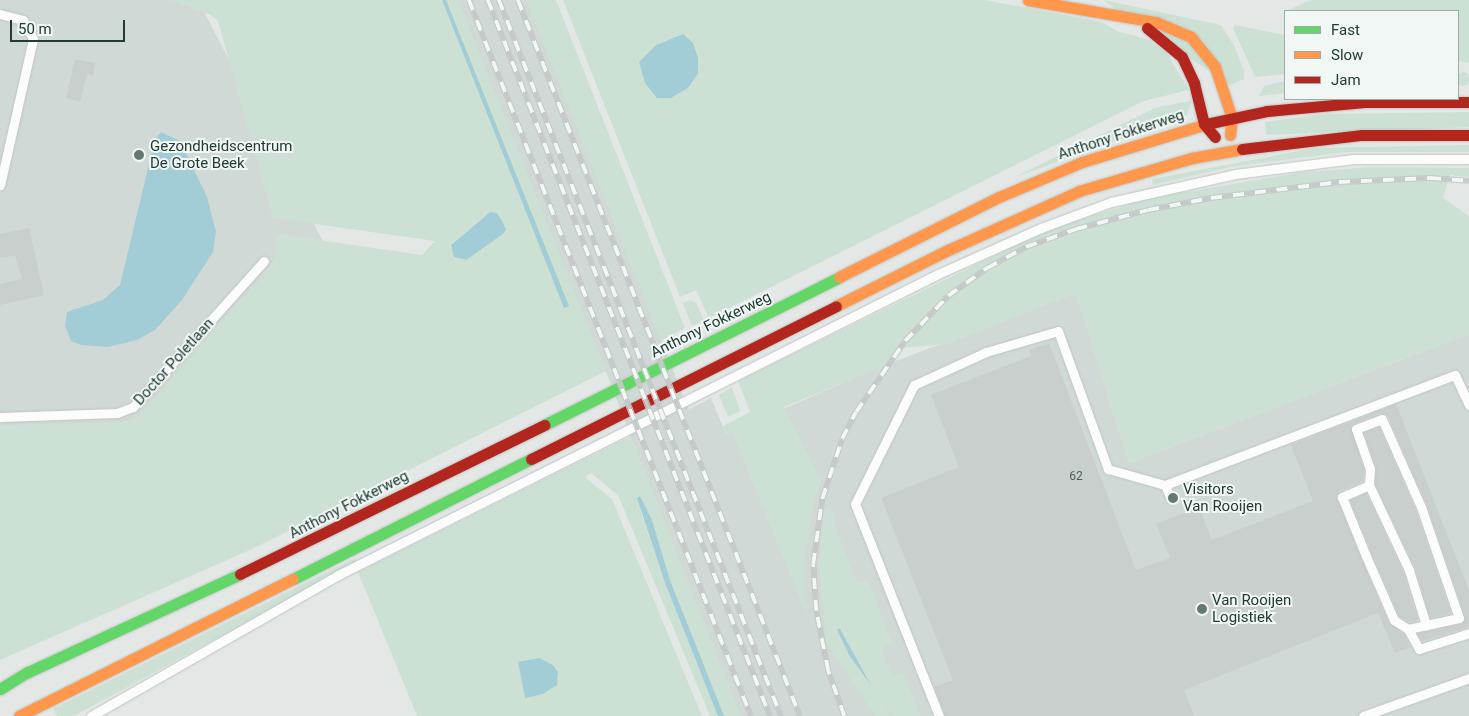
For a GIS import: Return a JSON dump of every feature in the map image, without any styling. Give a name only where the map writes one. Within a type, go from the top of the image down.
[{"type":"main road","points":[[1028,0],[1156,22],[1191,37],[1215,67],[1232,118],[1228,150]]},
{"type":"main road","points":[[1125,18],[1157,34],[1182,57],[1194,83],[1204,124],[1228,150]]},
{"type":"main road","name":"Anthony Fokkerweg","points":[[0,689],[26,673],[321,537],[999,198],[1098,155],[1204,124],[1232,118],[1336,103],[1469,102]]},
{"type":"main road","points":[[19,716],[1011,220],[1078,191],[1228,150],[1362,135],[1469,136]]},
{"type":"lane","points":[[0,14],[23,20],[33,38],[0,185]]},
{"type":"lane","points":[[91,716],[338,575],[938,274],[1041,228],[1126,197],[1235,174],[1353,159],[1469,159]]},
{"type":"lane","name":"Doctor Poletlaan","points":[[0,417],[116,413],[133,407],[264,261]]},
{"type":"lane","points":[[939,716],[856,504],[914,385],[986,352],[1058,331],[1108,469],[1165,485],[1455,375],[1469,405]]},
{"type":"lane","points":[[1408,630],[1459,618],[1421,508],[1382,419],[1356,429],[1370,470],[1369,485],[1409,570],[1426,625]]},
{"type":"lane","points":[[1165,485],[1171,499]]},
{"type":"lane","points":[[1369,485],[1342,498],[1394,620],[1408,630],[1419,649],[1469,633]]},
{"type":"lane","points":[[1363,716],[1469,678]]},
{"type":"shaded area","name":"Gezondheidscentrum De Grote Beek","points":[[0,0],[198,0],[359,311],[0,575]]},
{"type":"shaded area","points":[[433,0],[555,0],[661,339],[687,406],[690,409],[711,398],[726,434],[877,368],[1076,293],[1129,463],[1469,334],[1469,716],[713,716],[645,473],[605,369]]},
{"type":"green space","points":[[170,0],[458,0],[606,371],[250,550],[0,660],[0,425],[124,422],[138,417],[269,268],[276,255],[277,234],[422,255],[435,241],[273,218],[218,21],[211,15]],"holes":[[[490,212],[503,234],[491,242],[451,244]]]},
{"type":"green space","points":[[526,0],[556,0],[685,328],[661,341]]},
{"type":"green space","points":[[563,0],[985,0],[1102,22],[1117,31],[1149,40],[1166,52],[1189,90],[1144,101],[709,318],[696,290],[680,297]],"holes":[[[683,34],[698,74],[688,88],[671,98],[656,45]]]},
{"type":"green space","points":[[1103,0],[1221,25],[1234,45],[1244,72],[1244,79],[1230,85]]},
{"type":"green space","points":[[1310,0],[1469,0],[1469,63],[1459,61],[1459,10],[1289,10]]},
{"type":"green space","points":[[1235,25],[1284,35],[1284,74],[1255,77],[1233,28]]},
{"type":"green space","points":[[1460,72],[1466,72],[1470,76],[1470,82],[1466,86],[1459,85]]},
{"type":"green space","points":[[1284,81],[1284,93],[1259,96],[1264,86]]},
{"type":"green space","points":[[1192,101],[1186,116],[1015,177],[1157,107]]},
{"type":"green space","points":[[1469,112],[1469,127],[1266,135],[1265,122],[1326,114]]},
{"type":"green space","points":[[1469,145],[1469,152],[1345,152],[1230,167],[1153,185],[1152,179],[1315,148]]},
{"type":"green space","points":[[1372,167],[1469,168],[1469,177],[1450,175],[1443,198],[1469,216],[1469,334],[1129,463],[1076,293],[947,344],[900,348],[887,365],[784,407],[821,480],[813,507],[804,565],[804,600],[808,618],[732,432],[726,434],[723,426],[750,412],[738,381],[1051,228],[1151,198],[1303,172]]},
{"type":"green space","points":[[690,300],[696,303],[704,320],[695,325],[691,325],[683,303]]},
{"type":"green space","points":[[732,387],[740,411],[728,417],[719,395]]},
{"type":"green space","points":[[631,436],[741,716],[724,716],[670,580],[652,520],[640,509],[665,583],[718,716],[710,716],[618,495],[591,473],[586,476],[588,480],[612,499],[702,716],[417,716],[358,572]]},
{"type":"green space","points":[[825,509],[833,511],[834,523],[857,583],[868,580],[892,643],[881,648],[892,676],[903,672],[920,716],[894,716],[878,696],[891,716],[875,716],[826,643],[819,564]],"holes":[[[840,629],[870,685],[849,655],[837,633]]]},
{"type":"green space","points":[[356,558],[357,562],[74,716],[57,716],[53,709]]},
{"type":"water","points":[[442,0],[446,0],[569,306],[564,308]]},
{"type":"water","points":[[683,34],[693,43],[698,58],[698,74],[688,88],[671,98],[657,98],[645,83],[639,62],[656,45]]},
{"type":"water","points":[[161,132],[180,141],[207,197],[216,232],[213,252],[182,300],[155,330],[137,340],[108,347],[81,345],[71,341],[65,326],[67,312],[103,300],[120,285],[155,139]]},
{"type":"water","points":[[490,212],[497,213],[503,222],[506,230],[503,234],[466,260],[454,257],[451,245]]},
{"type":"water","points":[[640,496],[652,520],[670,580],[724,716],[718,716],[665,583],[637,498]]},
{"type":"water","points":[[837,629],[840,629],[871,685],[849,655]]},
{"type":"water","points":[[539,658],[553,665],[558,672],[557,685],[543,694],[525,698],[518,662]]},
{"type":"building","points":[[75,59],[95,63],[93,76],[87,74],[80,102],[66,98]]},
{"type":"building","points":[[29,228],[44,295],[0,305],[0,284],[22,279],[15,256],[0,257],[0,234]]},
{"type":"building","points":[[1049,343],[1136,570],[1170,558],[1156,524],[1199,507],[1212,540],[1313,501],[1291,445],[1396,404],[1469,590],[1469,627],[1422,641],[1418,633],[1460,624],[1465,616],[1427,505],[1388,416],[1380,413],[1351,425],[1364,470],[1363,481],[1339,491],[1336,497],[1388,622],[1403,633],[1410,647],[1395,653],[1378,613],[1184,690],[1194,716],[945,716],[934,687],[953,680],[881,498],[959,467],[931,395],[1031,356],[1029,350]]},
{"type":"building","points":[[1379,427],[1415,509],[1451,613],[1430,618],[1415,567],[1375,484],[1376,467],[1364,433]]},
{"type":"building","points":[[1366,493],[1403,572],[1418,620],[1409,622],[1399,616],[1372,554],[1350,500]]},
{"type":"railway","points":[[469,0],[751,716]]},
{"type":"railway","points":[[488,0],[770,716]]},
{"type":"railway","points":[[499,0],[781,716]]},
{"type":"railway","points":[[518,0],[800,716]]},
{"type":"railway","points":[[844,716],[828,671],[816,611],[813,564],[822,499],[842,439],[856,412],[905,341],[948,296],[987,268],[1026,247],[1076,229],[1148,210],[1211,198],[1339,182],[1430,178],[1469,181]]},
{"type":"traffic: fast","points":[[544,425],[839,277]]},
{"type":"traffic: fast","points":[[293,579],[531,459]]},
{"type":"traffic: fast","points":[[0,689],[26,673],[240,574]]},
{"type":"traffic: slow","points":[[1028,0],[1156,22],[1191,37],[1215,67],[1232,118],[1230,135]]},
{"type":"traffic: slow","points":[[839,277],[999,197],[1082,162],[1206,124]]},
{"type":"traffic: slow","points":[[836,306],[948,250],[1079,191],[1192,158],[1242,149]]},
{"type":"traffic: slow","points":[[19,716],[293,579]]},
{"type":"traffic: jam","points":[[1147,28],[1182,57],[1194,83],[1204,124],[1215,137]]},
{"type":"traffic: jam","points":[[1206,124],[1267,111],[1365,102],[1469,102]]},
{"type":"traffic: jam","points":[[1242,149],[1362,135],[1469,135]]},
{"type":"traffic: jam","points":[[531,459],[836,306]]},
{"type":"traffic: jam","points":[[240,574],[544,425]]},
{"type":"place","name":"Gezondheidscentrum De Grote Beek","points":[[139,155]]},
{"type":"place","name":"Visitors Van Rooijen","points":[[1173,498]]},
{"type":"place","name":"Van Rooijen Logistiek","points":[[1202,609]]}]
